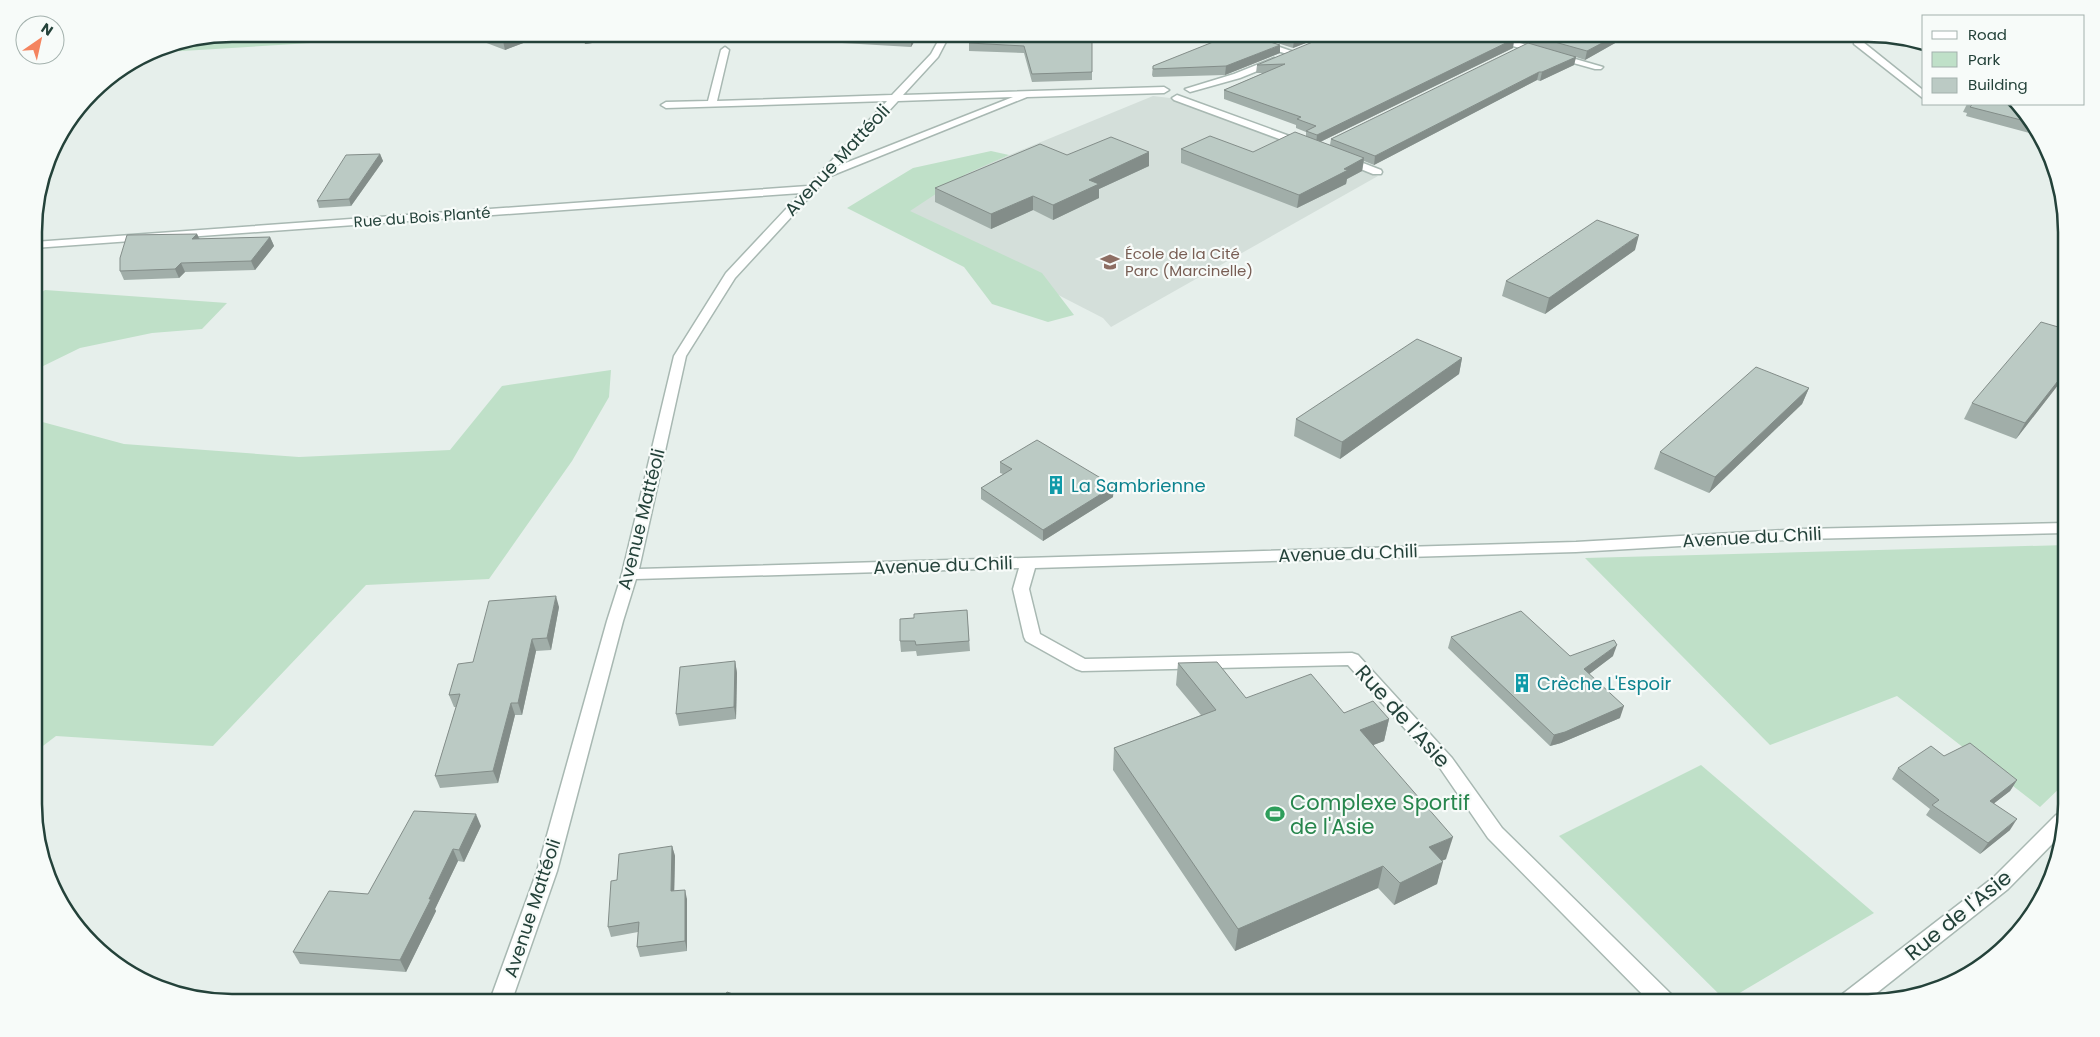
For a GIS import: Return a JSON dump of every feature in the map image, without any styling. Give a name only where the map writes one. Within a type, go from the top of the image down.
[{"type":"street","name":"Avenue Mattéoli","points":[[503,994],[547,871],[615,620],[630,574],[680,356],[730,276],[935,54],[942,42]]},
{"type":"street","points":[[666,104],[1172,88],[1190,89],[1237,76],[1296,52],[1262,42]]},
{"type":"street","points":[[1511,42],[1598,67]]},
{"type":"street","points":[[1856,42],[1922,94]]},
{"type":"street","points":[[1508,56],[1526,47]]},
{"type":"street","points":[[712,103],[725,50]]},
{"type":"street","points":[[1172,88],[1163,92],[1166,95],[1309,146]]},
{"type":"street","points":[[1177,98],[1191,95],[1193,92],[1190,89]]},
{"type":"street","points":[[823,175],[1033,93]]},
{"type":"street","points":[[1335,156],[1377,172]]},
{"type":"street","name":"Rue du Bois Planté","points":[[42,244],[809,189]]},
{"type":"street","name":"Avenue du Chili","points":[[630,574],[1576,547],[1802,534],[2058,528]]},
{"type":"street","name":"Rue de l'Asie","points":[[1028,563],[1021,589],[1032,637],[1082,665],[1352,659],[1446,763],[1495,833],[1656,994]]},
{"type":"street","name":"Rue de l'Asie","points":[[1859,994],[2001,883],[2056,827]]},
{"type":"shaded area","name":"École de la Cité Parc (Marcinelle)","points":[[1153,96],[1170,98],[1378,176],[1111,327],[1103,318],[885,206]]},
{"type":"green space","points":[[233,42],[327,42],[177,51],[208,44]]},
{"type":"green space","points":[[991,151],[1009,155],[966,174],[910,211],[1042,273],[1074,315],[1048,322],[992,304],[964,267],[847,208],[913,168]]},
{"type":"green space","points":[[45,290],[227,303],[202,329],[152,333],[80,348],[42,367],[42,292]]},
{"type":"green space","points":[[611,370],[609,397],[572,461],[489,579],[366,585],[213,746],[56,736],[42,747],[42,422],[124,444],[299,457],[450,450],[502,386]]},
{"type":"green space","points":[[2058,545],[2058,790],[2040,807],[1897,696],[1770,745],[1585,558]]},
{"type":"green space","points":[[1701,765],[1874,913],[1738,994],[1719,994],[1559,836]]},
{"type":"building","points":[[1092,42],[1092,72],[1032,74],[1024,46],[969,43]]},
{"type":"building","points":[[1213,42],[1270,42],[1280,45],[1226,66],[1153,69],[1153,66]]},
{"type":"building","points":[[1313,42],[1508,42],[1317,135],[1306,131],[1316,126],[1297,119],[1301,117],[1224,90],[1285,64],[1257,65]]},
{"type":"building","points":[[1555,42],[1604,42],[1587,51]]},
{"type":"building","points":[[1528,43],[1576,57],[1539,72],[1375,156],[1331,139]]},
{"type":"building","points":[[1972,105],[2008,105],[2020,120],[1970,107]]},
{"type":"building","points":[[1295,132],[1364,158],[1344,169],[1348,170],[1299,195],[1181,149],[1210,136],[1253,152]]},
{"type":"building","points":[[1111,137],[1149,152],[1089,180],[1099,184],[1053,205],[1033,196],[991,214],[935,188],[1040,144],[1067,155]]},
{"type":"building","points":[[380,154],[349,199],[317,201],[346,155]]},
{"type":"building","points":[[1597,220],[1639,235],[1549,298],[1506,281]]},
{"type":"building","points":[[197,234],[192,239],[270,237],[251,261],[181,263],[175,269],[120,271],[120,258],[127,235]]},
{"type":"building","points":[[2041,322],[2058,327],[2058,381],[2025,423],[1972,403]]},
{"type":"building","points":[[1417,339],[1462,358],[1342,442],[1296,419]]},
{"type":"building","points":[[1756,367],[1809,388],[1715,477],[1660,452]]},
{"type":"building","points":[[1037,440],[1114,486],[1043,530],[981,488],[1012,469],[1000,462]]},
{"type":"building","points":[[556,596],[547,638],[532,639],[518,703],[511,703],[493,771],[435,776],[460,694],[449,695],[458,664],[473,662],[489,601]]},
{"type":"building","points":[[967,610],[969,641],[916,645],[915,641],[900,641],[900,619],[914,618],[914,614]]},
{"type":"building","name":"Crèche L'Espoir","points":[[1521,611],[1570,656],[1614,640],[1617,645],[1584,669],[1624,706],[1554,735],[1451,637]]},
{"type":"building","points":[[735,661],[734,707],[676,714],[680,667]]},
{"type":"building","name":"Complexe Sportif de l'Asie","points":[[1217,662],[1246,698],[1311,674],[1344,713],[1373,701],[1389,719],[1360,730],[1453,837],[1429,847],[1443,862],[1400,883],[1383,866],[1238,929],[1114,748],[1216,710],[1178,663]]},
{"type":"building","points":[[1970,743],[2017,780],[1990,801],[2017,819],[1988,843],[1932,805],[1939,800],[1898,768],[1931,746],[1944,756]]},
{"type":"building","points":[[414,811],[476,814],[459,850],[453,849],[429,899],[431,899],[400,960],[293,952],[329,891],[368,894]]},
{"type":"building","points":[[672,846],[671,891],[685,890],[685,941],[637,947],[639,922],[608,927],[611,881],[617,880],[619,854]]},
{"type":"place","name":"École de la Cité Parc (Marcinelle)","points":[[1110,262]]},
{"type":"place","name":"La Sambrienne","points":[[1056,485]]},
{"type":"place","name":"Crèche L'Espoir","points":[[1522,683]]},
{"type":"place","name":"Complexe Sportif de l'Asie","points":[[1275,814]]}]
